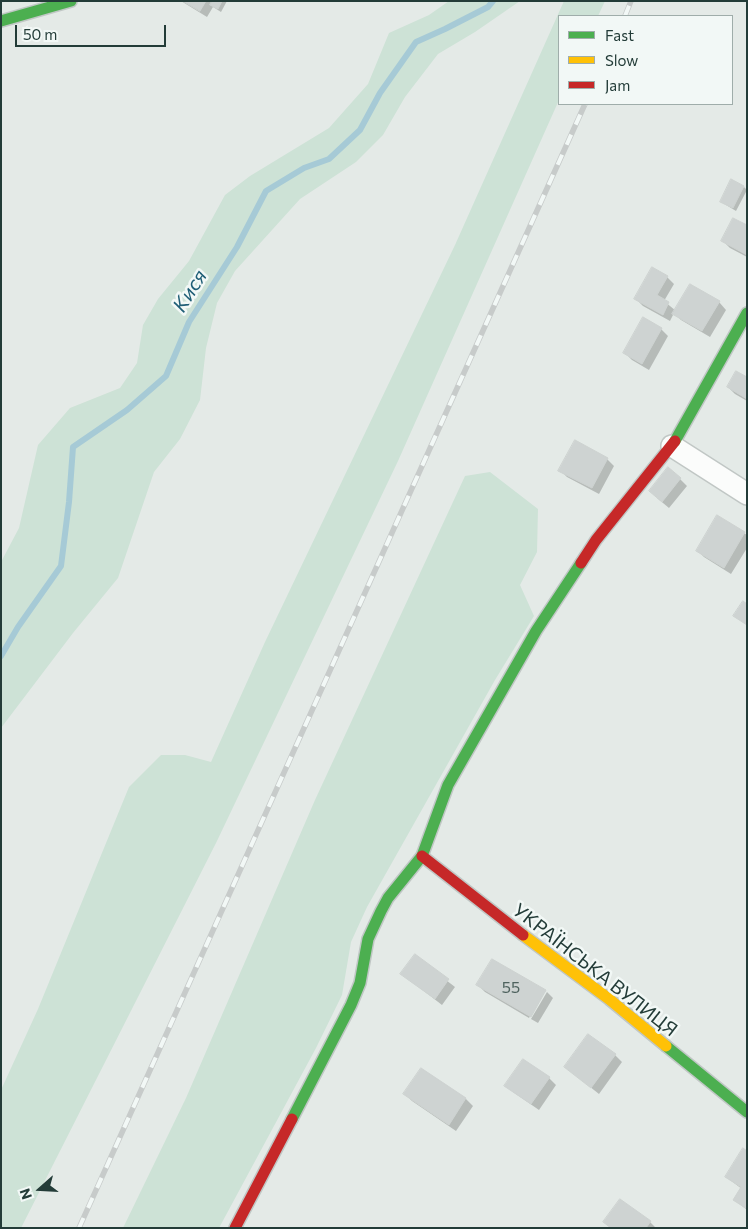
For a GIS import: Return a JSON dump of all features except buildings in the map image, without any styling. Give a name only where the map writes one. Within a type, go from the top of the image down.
[{"type":"street","points":[[1,21],[71,1]]},
{"type":"street","points":[[235,1228],[316,1075],[356,994],[362,974],[368,939],[380,911],[388,898],[422,856],[448,785],[536,631],[596,540],[672,446],[747,313]]},
{"type":"street","points":[[672,446],[747,494]]},
{"type":"street","name":"УКРАЇНСЬКА ВУЛИЦЯ","points":[[422,856],[512,928],[609,999],[747,1112]]},
{"type":"green space","points":[[449,1],[520,1],[475,32],[438,54],[405,97],[383,135],[356,162],[300,199],[235,271],[217,303],[206,348],[200,400],[180,439],[154,472],[118,578],[73,633],[1,728],[1,562],[19,528],[38,445],[70,408],[120,388],[137,363],[143,325],[158,299],[189,261],[225,195],[250,176],[329,128],[368,84],[389,33],[429,15]]},
{"type":"green space","points":[[564,1],[605,1],[598,15],[558,15],[558,102],[398,461],[216,843],[21,1228],[1,1228],[1,1090],[38,1009],[129,787],[161,755],[185,755],[211,762],[265,642],[455,245]]},
{"type":"green space","points":[[490,472],[538,509],[537,552],[520,585],[534,616],[495,680],[367,907],[351,942],[342,995],[316,1048],[219,1228],[123,1228],[186,1098],[315,800],[465,476]]},
{"type":"waterway","name":"Кися","points":[[1,656],[18,627],[61,566],[69,502],[73,447],[127,410],[166,376],[189,322],[237,247],[266,191],[304,168],[329,159],[360,130],[380,93],[416,42],[488,7],[493,1]]},
{"type":"railway","points":[[625,15],[631,1]]},
{"type":"railway","points":[[79,1228],[585,105]]},
{"type":"traffic: fast","points":[[1,21],[71,1]]},
{"type":"traffic: fast","points":[[675,441],[747,313]]},
{"type":"traffic: fast","points":[[292,1119],[351,1005],[360,983],[368,939],[381,911],[388,898],[422,856],[448,785],[536,631],[581,563]]},
{"type":"traffic: fast","points":[[666,1046],[747,1112]]},
{"type":"traffic: slow","points":[[523,935],[609,999],[666,1046]]},
{"type":"traffic: jam","points":[[581,563],[596,540],[675,441]]},
{"type":"traffic: jam","points":[[422,856],[523,935]]},
{"type":"traffic: jam","points":[[235,1228],[292,1119]]}]
